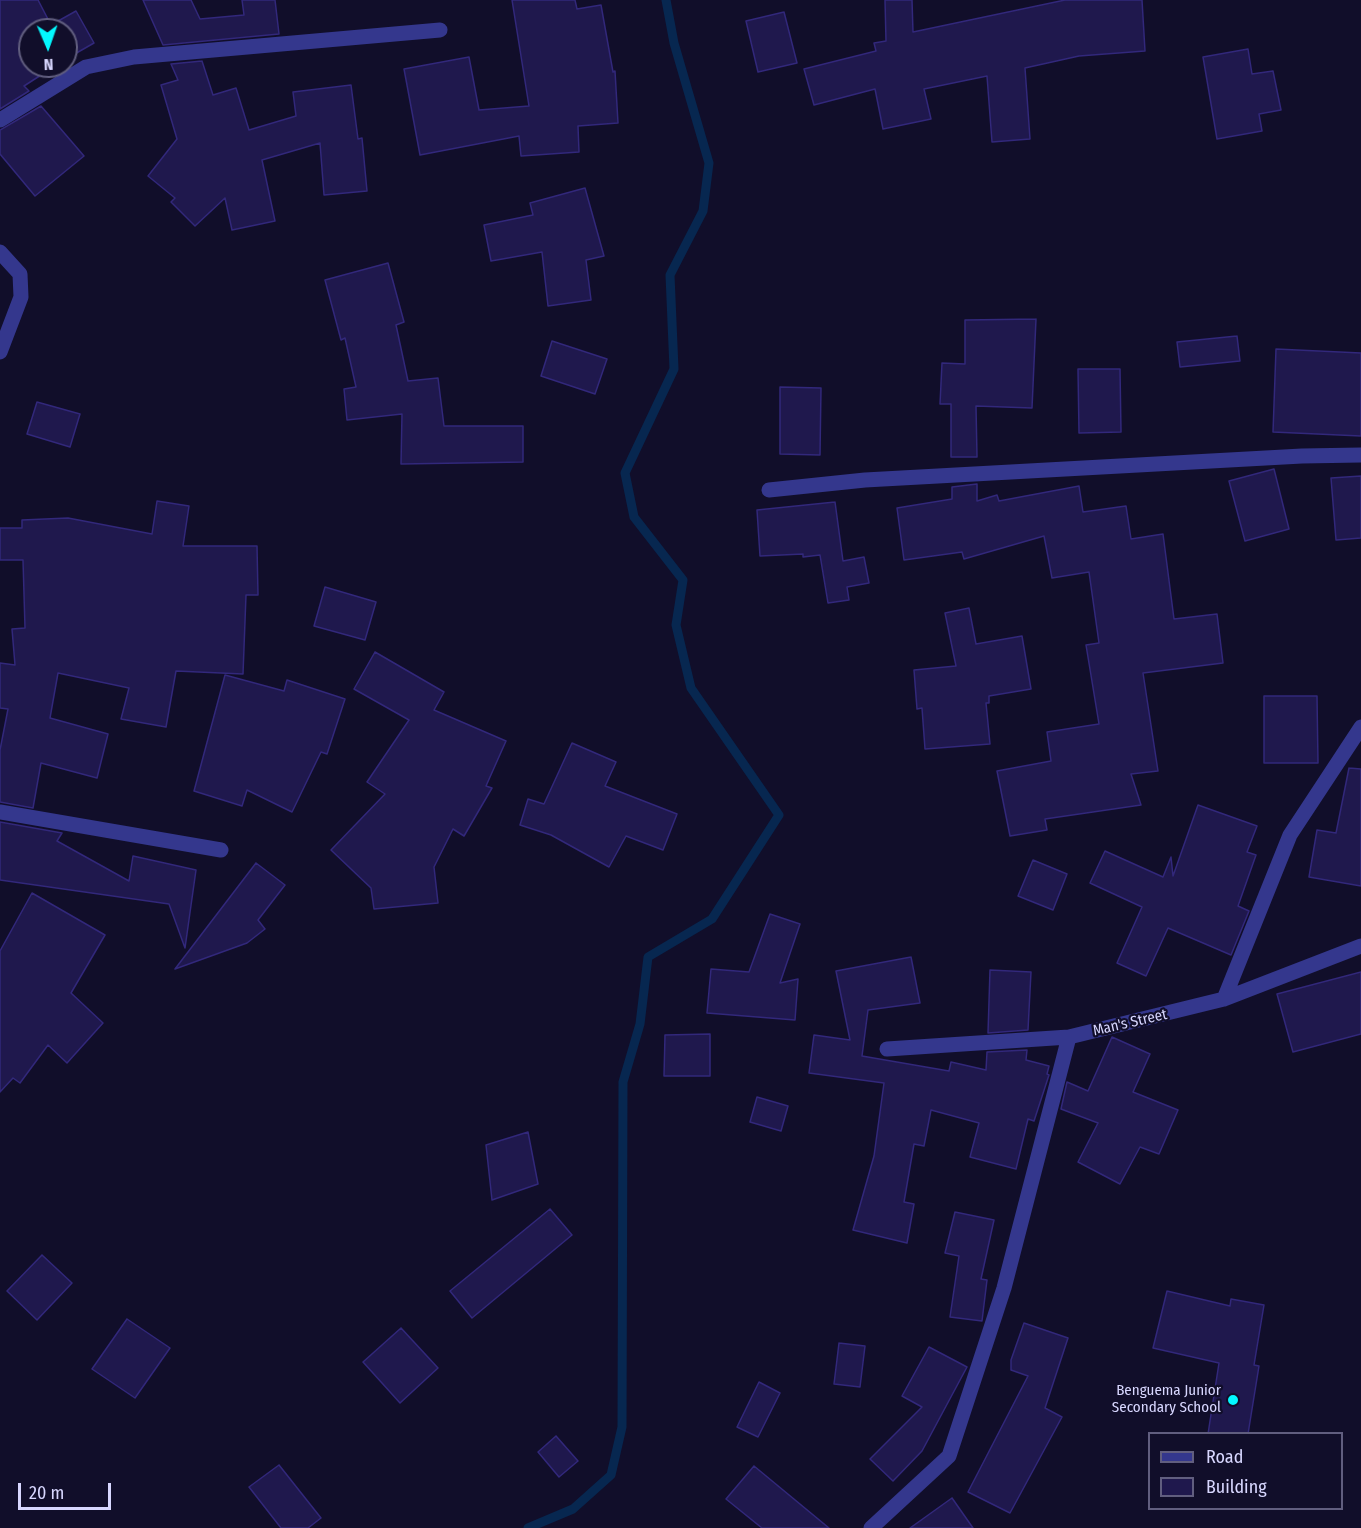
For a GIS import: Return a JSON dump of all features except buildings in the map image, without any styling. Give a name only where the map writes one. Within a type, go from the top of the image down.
[{"type":"street","points":[[0,120],[86,67],[134,57],[440,30]]},
{"type":"street","points":[[0,252],[20,274],[21,297],[0,352]]},
{"type":"street","points":[[770,490],[877,479],[1361,455]]},
{"type":"street","points":[[1224,999],[1290,835],[1361,727]]},
{"type":"street","points":[[0,812],[221,850]]},
{"type":"street","name":"Man's Street","points":[[887,1049],[1069,1037],[1224,999],[1361,946]]},
{"type":"street","points":[[871,1528],[949,1456],[1004,1288],[1069,1037]]},
{"type":"waterway","points":[[528,1528],[573,1509],[611,1475],[622,1427],[623,1082],[640,1024],[648,957],[712,919],[779,815],[691,688],[676,625],[683,580],[634,517],[625,473],[674,369],[670,275],[703,211],[709,163],[674,43],[666,0]]},
{"type":"place","name":"Benguema Junior Secondary School","points":[[1233,1400]]}]
